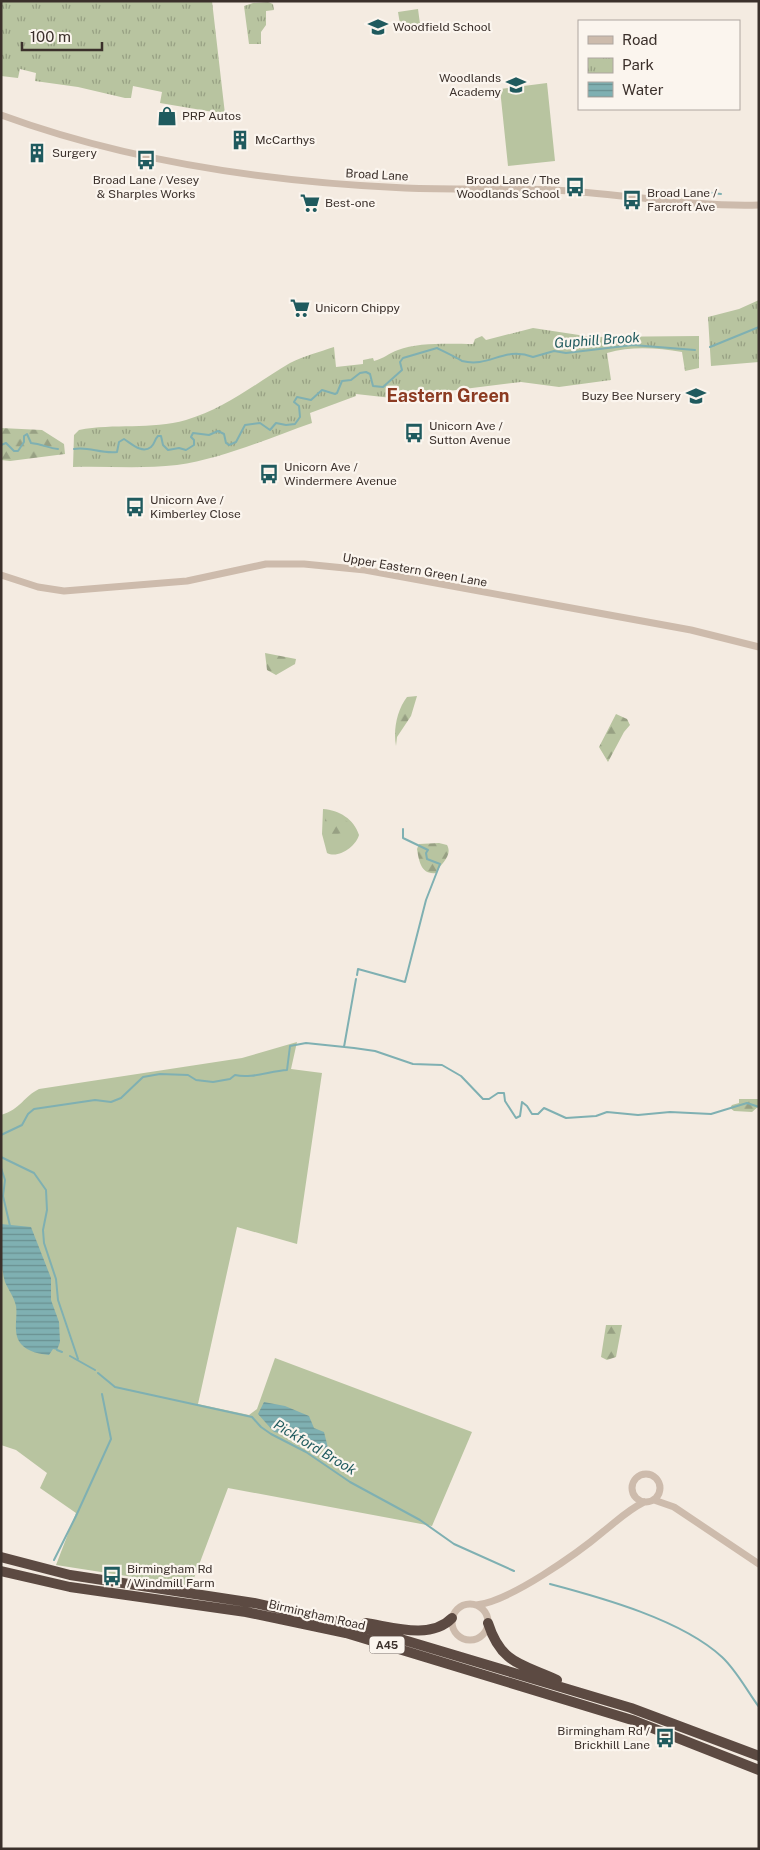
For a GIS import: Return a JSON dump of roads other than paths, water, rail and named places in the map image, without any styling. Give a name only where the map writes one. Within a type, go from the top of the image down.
[{"type":"highway","name":"Birmingham Road","points":[[1,1557],[70,1575],[311,1614],[397,1637],[597,1698],[685,1727],[759,1756]]},
{"type":"highway","name":"Birmingham Road","points":[[1,1571],[70,1588],[246,1612],[346,1633],[632,1720],[759,1770]]},
{"type":"highway","points":[[311,1614],[416,1630],[442,1627],[452,1618]]},
{"type":"highway","points":[[488,1621],[496,1645],[507,1657],[597,1698]]},
{"type":"street","name":"Broad Lane","points":[[1,115],[53,133],[133,154],[276,177],[362,186],[555,190],[688,203],[759,205]]},
{"type":"street","name":"Upper Eastern Green Lane","points":[[1,575],[38,587],[64,591],[187,581],[257,565],[318,565],[364,570],[691,630],[759,647]]},
{"type":"street","points":[[628,1510],[634,1495],[632,1484],[635,1478],[645,1474],[656,1477],[660,1490],[674,1507]]},
{"type":"street","points":[[654,1500],[660,1490]]},
{"type":"street","points":[[634,1495],[644,1502]]},
{"type":"street","points":[[500,1599],[484,1633],[480,1637],[468,1640],[462,1638],[454,1630],[452,1618],[461,1606],[476,1605],[500,1599],[582,1549],[628,1510],[644,1502],[654,1500],[674,1507],[759,1564]]},
{"type":"street","points":[[476,1605],[484,1610],[488,1621]]},
{"type":"water","points":[[1,1224],[31,1227],[51,1278],[51,1300],[59,1322],[60,1342],[57,1350],[53,1349],[49,1355],[31,1351],[18,1340],[16,1306],[5,1282],[2,1268]]},
{"type":"water","points":[[264,1402],[285,1406],[309,1416],[314,1428],[324,1432],[328,1448],[322,1449],[303,1437],[274,1432],[258,1414]]},
{"type":"waterway","points":[[704,192],[721,194]]},
{"type":"waterway","name":"Guphill Brook","points":[[710,347],[759,327]]},
{"type":"waterway","name":"Guphill Brook","points":[[74,449],[84,448],[117,452],[119,442],[124,439],[141,449],[148,449],[153,445],[158,436],[161,436],[163,445],[168,450],[179,448],[186,450],[194,445],[194,440],[191,437],[193,433],[209,435],[218,431],[224,434],[226,443],[229,445],[236,442],[245,425],[260,423],[270,430],[276,423],[295,424],[300,417],[299,406],[294,402],[297,397],[311,400],[322,390],[335,394],[342,381],[351,380],[360,373],[366,372],[370,374],[373,386],[383,387],[402,370],[400,362],[403,358],[437,348],[462,361],[472,362],[481,362],[513,354],[533,357],[554,351],[566,353],[633,345],[695,350]]},
{"type":"waterway","name":"Guphill Brook","points":[[1,445],[6,443],[14,451],[18,451],[24,442],[24,436],[27,434],[31,443],[58,449]]},
{"type":"waterway","points":[[357,975],[358,969],[405,982],[426,900],[440,864],[427,859],[426,853],[428,850],[403,838],[403,829]]},
{"type":"waterway","points":[[344,1047],[356,979]]},
{"type":"waterway","points":[[1,1135],[22,1125],[28,1114],[34,1109],[95,1100],[111,1102],[121,1098],[143,1077],[160,1074],[188,1075],[196,1080],[213,1082],[230,1079],[235,1075],[254,1075],[287,1070],[290,1046],[306,1043],[375,1051],[413,1064],[442,1065],[461,1076],[483,1099],[489,1099],[498,1093],[504,1093],[505,1101],[516,1118],[520,1116],[522,1102],[532,1114],[538,1114],[544,1108],[566,1118],[596,1116],[607,1112],[638,1115],[670,1112],[711,1114],[747,1103],[759,1107]]},
{"type":"waterway","points":[[1,1157],[34,1173],[46,1190],[47,1210],[43,1230],[44,1243],[56,1279],[58,1300],[78,1359]]},
{"type":"waterway","name":"Pickford Brook","points":[[1,1168],[5,1180],[3,1196],[10,1226]]},
{"type":"waterway","name":"Pickford Brook","points":[[57,1350],[62,1352]]},
{"type":"waterway","name":"Pickford Brook","points":[[70,1356],[95,1370]]},
{"type":"waterway","name":"Pickford Brook","points":[[98,1373],[115,1387],[252,1417],[271,1434],[306,1452],[350,1482],[420,1520],[454,1544],[514,1571]]},
{"type":"waterway","points":[[54,1560],[111,1439],[102,1394]]},
{"type":"waterway","name":"Pickford Brook","points":[[550,1584],[617,1603],[664,1621],[686,1632],[722,1657],[759,1707]]},
{"type":"place","name":"Woodfield School","points":[[378,27]]},
{"type":"place","name":"Woodlands Academy","points":[[516,85]]},
{"type":"place","name":"PRP Autos","points":[[167,116]]},
{"type":"place","name":"McCarthys","points":[[240,140]]},
{"type":"place","name":"Surgery","points":[[37,153]]},
{"type":"place","name":"Broad Lane / Vesey & Sharples Works","points":[[146,160]]},
{"type":"place","name":"Broad Lane / The Woodlands School","points":[[575,187]]},
{"type":"place","name":"Broad Lane / Farcroft Ave","points":[[632,200]]},
{"type":"place","name":"Best-one","points":[[310,203]]},
{"type":"place","name":"Unicorn Chippy","points":[[300,308]]},
{"type":"place","name":"Buzy Bee Nursery","points":[[696,396]]},
{"type":"place","name":"Unicorn Ave / Sutton Avenue","points":[[414,433]]},
{"type":"place","name":"Unicorn Ave / Windermere Avenue","points":[[269,474]]},
{"type":"place","name":"Unicorn Ave / Kimberley Close","points":[[135,507]]},
{"type":"place","name":"Birmingham Rd / Windmill Farm","points":[[112,1576]]},
{"type":"place","name":"Birmingham Rd / Brickhill Lane","points":[[665,1738]]},
{"type":"district","name":"Eastern Green","points":[[448,396]]}]
